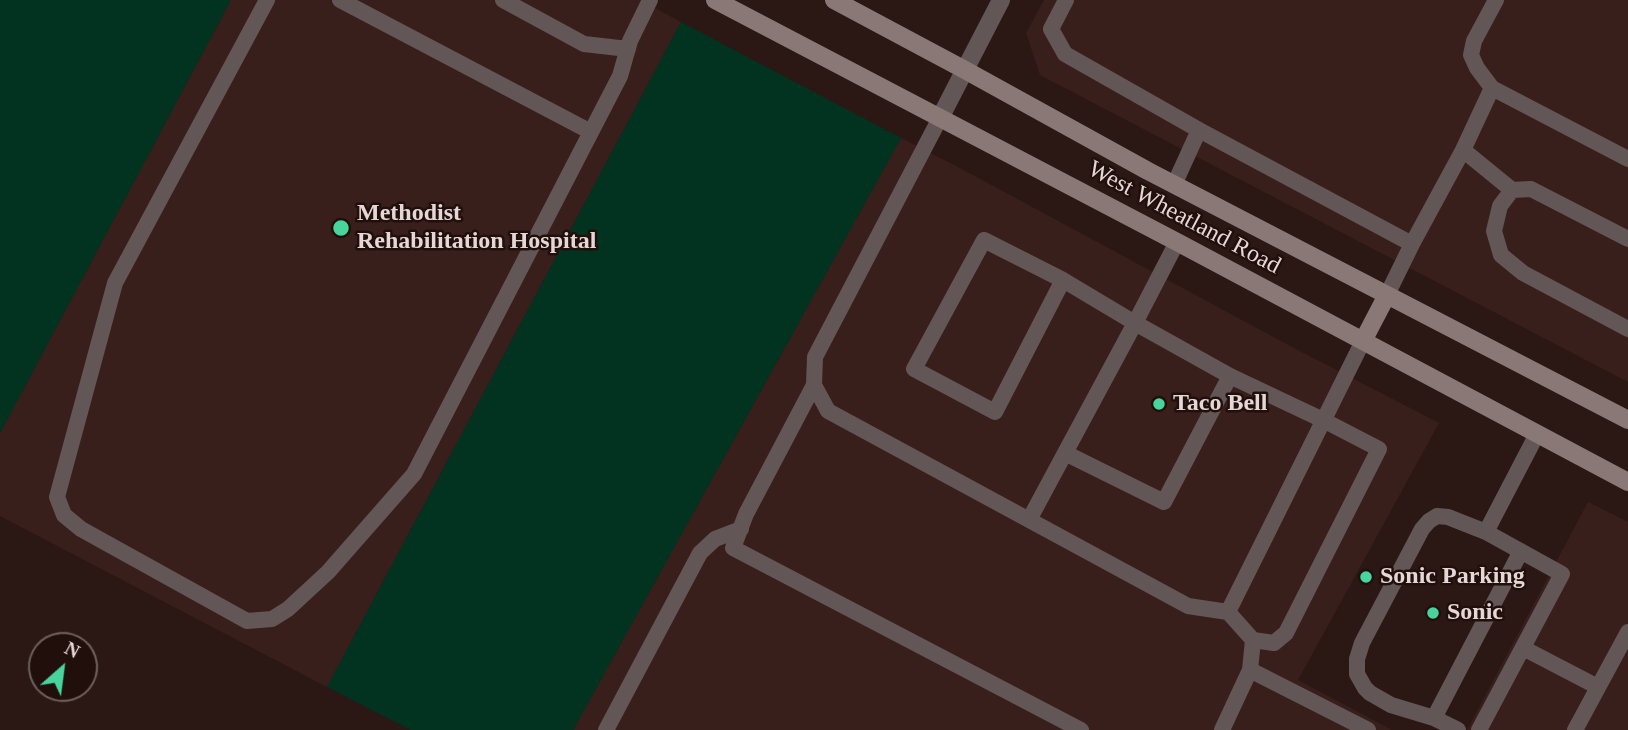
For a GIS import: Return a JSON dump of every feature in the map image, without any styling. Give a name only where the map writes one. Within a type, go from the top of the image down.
[{"type":"main road","name":"West Wheatland Road","points":[[715,0],[1628,482]]},
{"type":"main road","name":"West Wheatland Road","points":[[834,0],[1174,185],[1628,420]]},
{"type":"main road","points":[[1363,341],[1387,295]]},
{"type":"street","points":[[940,118],[1001,0]]},
{"type":"lane","points":[[267,0],[115,283],[57,497],[64,515],[81,529],[247,621],[272,618],[288,609],[328,572],[414,474],[620,76],[628,49],[650,0]]},
{"type":"lane","points":[[340,0],[591,132]]},
{"type":"lane","points":[[503,0],[584,44],[628,49]]},
{"type":"lane","points":[[1066,0],[1051,29],[1065,54],[1199,130],[1412,244]]},
{"type":"lane","points":[[1496,0],[1474,41],[1471,55],[1492,88],[1628,159]]},
{"type":"lane","points":[[1387,295],[1463,150],[1492,88]]},
{"type":"lane","points":[[940,118],[815,357],[814,385],[746,514],[733,548],[1081,730]]},
{"type":"lane","points":[[1174,185],[1199,130]]},
{"type":"lane","points":[[1463,150],[1512,190],[1531,189],[1628,239]]},
{"type":"lane","points":[[1512,190],[1500,206],[1494,231],[1501,255],[1522,273],[1628,329]]},
{"type":"lane","points":[[814,385],[828,411],[1188,606],[1228,612],[1253,640],[1274,643],[1286,633],[1380,449],[1230,376],[1063,280],[984,240],[914,369],[995,412],[1063,280]]},
{"type":"lane","points":[[1030,520],[1177,242]]},
{"type":"lane","points":[[1228,612],[1363,341]]},
{"type":"lane","points":[[1065,453],[1164,502],[1230,376]]},
{"type":"lane","points":[[1486,532],[1537,434]]},
{"type":"lane","points":[[1458,730],[1434,718],[1391,705],[1370,693],[1357,674],[1357,659],[1362,643],[1422,529],[1437,516],[1448,517],[1486,532],[1562,573],[1479,730]]},
{"type":"lane","points":[[606,730],[700,553],[715,539],[741,529]]},
{"type":"lane","points":[[1434,718],[1521,551]]},
{"type":"lane","points":[[1575,730],[1628,632]]},
{"type":"lane","points":[[1222,730],[1250,670],[1253,640]]},
{"type":"lane","points":[[1522,648],[1598,687]]},
{"type":"lane","points":[[1250,670],[1368,730]]},
{"type":"shaded area","name":"Methodist Rehabilitation Hospital","points":[[231,0],[640,0],[681,22],[327,687],[0,516],[0,433]]},
{"type":"shaded area","points":[[1044,0],[1628,0],[1628,382],[1040,75],[1026,33]]},
{"type":"shaded area","points":[[901,138],[1439,423],[1298,680],[1392,730],[573,730]]},
{"type":"shaded area","points":[[1588,502],[1628,522],[1628,730],[1467,730]]},
{"type":"green space","points":[[0,0],[231,0],[0,433]]},
{"type":"green space","points":[[681,22],[901,138],[573,730],[411,730],[327,687]]},
{"type":"place","name":"Methodist Rehabilitation Hospital","points":[[341,228]]},
{"type":"place","name":"Taco Bell","points":[[1159,404]]},
{"type":"place","name":"Sonic Parking","points":[[1366,577]]},
{"type":"place","name":"Sonic","points":[[1433,613]]}]
